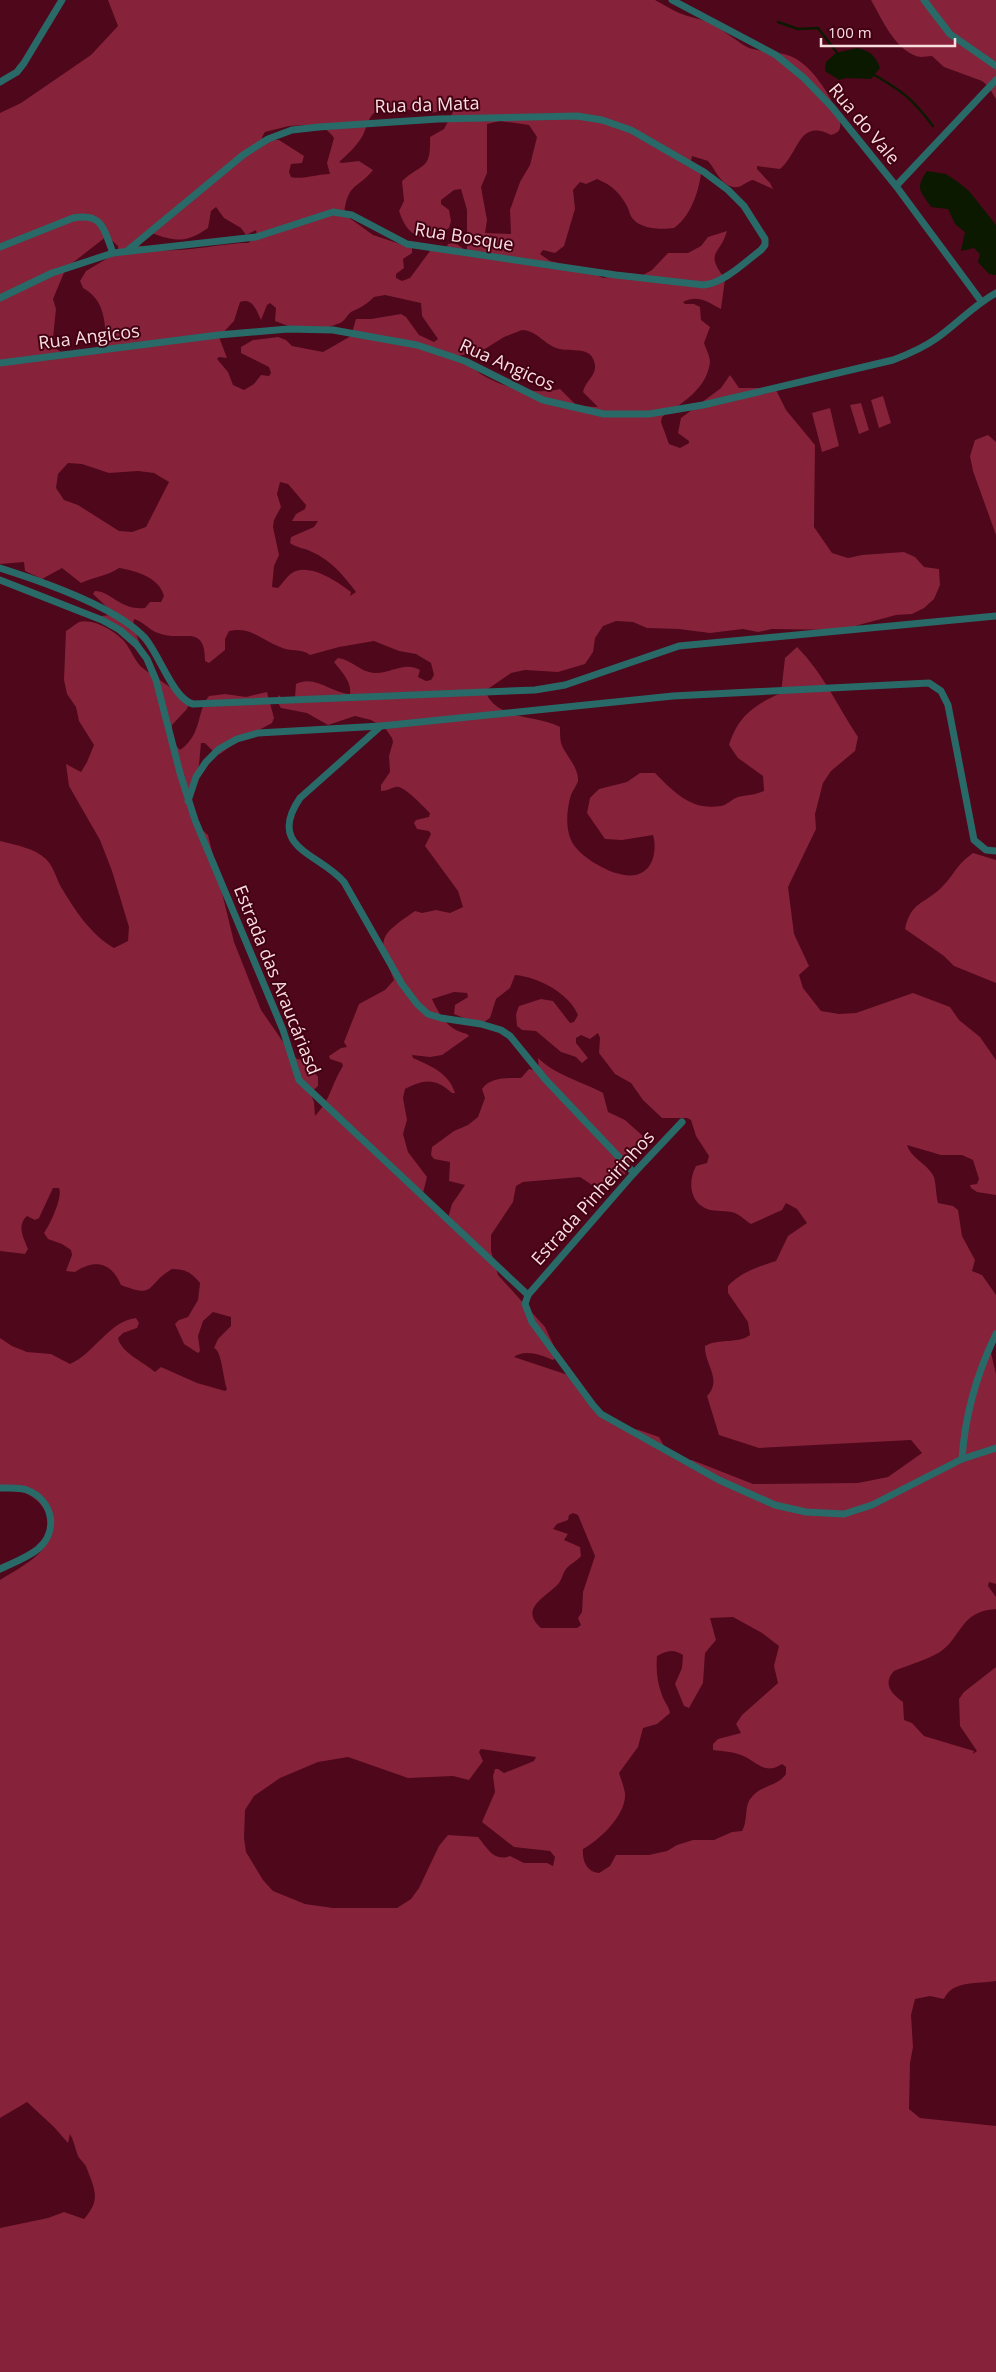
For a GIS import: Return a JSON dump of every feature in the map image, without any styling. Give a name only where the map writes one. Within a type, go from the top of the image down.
[{"type":"street","points":[[0,82],[16,72],[24,63],[62,0]]},
{"type":"street","name":"Rua do Vale","points":[[672,0],[776,56],[804,78],[832,107],[896,186],[981,301]]},
{"type":"street","points":[[924,0],[950,34],[996,66]]},
{"type":"street","points":[[896,186],[996,80]]},
{"type":"street","name":"Rua da Mata","points":[[127,251],[242,155],[268,139],[292,130],[371,122],[577,116],[602,120],[631,130],[704,172],[728,190],[744,206]]},
{"type":"street","name":"Rua Bosque","points":[[0,298],[52,273],[113,253],[256,237],[321,214],[341,212],[352,215],[408,244],[616,275],[704,285],[720,280],[765,245],[765,239],[744,206]]},
{"type":"street","points":[[0,247],[73,218],[85,216],[92,218],[103,226],[113,253]]},
{"type":"street","points":[[981,301],[996,293]]},
{"type":"street","name":"Rua Angicos","points":[[0,363],[218,335],[288,329],[333,330],[417,345],[465,361],[543,400],[604,414],[649,414],[703,404],[892,360],[918,350],[939,337],[981,301]]},
{"type":"street","points":[[0,568],[28,577],[112,612],[130,623],[156,652],[179,695],[187,702],[193,704],[536,690],[565,685],[679,646],[996,616]]},
{"type":"street","name":"Estrada das Araucáriasd","points":[[0,580],[102,620],[120,630],[136,644],[147,659],[156,680],[188,801],[283,1030],[299,1080],[528,1295]]},
{"type":"street","points":[[188,801],[196,777],[206,762],[219,749],[237,739],[258,733],[381,726],[673,696],[929,683],[936,686],[945,697],[972,834],[979,846],[986,850],[996,851]]},
{"type":"street","points":[[381,726],[300,798],[293,809],[291,819],[291,834],[294,842],[302,851],[344,882],[402,984],[417,1004],[428,1014],[440,1018],[481,1024],[501,1030],[510,1036],[545,1079],[634,1173]]},
{"type":"street","name":"Estrada Pinheirinhos","points":[[528,1295],[634,1173],[682,1122]]},
{"type":"street","points":[[528,1295],[525,1304],[532,1322],[592,1405],[602,1414],[719,1480],[775,1505],[806,1512],[844,1514],[872,1505],[962,1459],[996,1448]]},
{"type":"street","points":[[962,1459],[964,1427],[972,1392],[996,1334]]},
{"type":"street","points":[[0,1488],[18,1488],[35,1494],[45,1504],[51,1516],[52,1526],[48,1538],[37,1549],[0,1569]]},
{"type":"shaded area","points":[[108,0],[655,0],[686,16],[713,24],[747,47],[787,55],[804,64],[826,90],[839,118],[840,127],[836,133],[831,135],[820,131],[812,131],[805,134],[780,169],[757,166],[757,169],[773,189],[753,180],[742,186],[732,187],[720,178],[708,161],[692,156],[691,161],[701,173],[698,188],[689,211],[674,228],[658,229],[641,225],[632,218],[622,198],[612,187],[597,179],[586,184],[580,182],[573,190],[575,209],[564,246],[555,253],[543,250],[540,254],[550,261],[584,269],[603,278],[628,273],[643,275],[652,270],[668,253],[688,253],[701,246],[708,237],[727,231],[715,258],[715,263],[725,279],[721,309],[698,299],[683,302],[700,307],[701,320],[710,327],[704,343],[710,362],[708,372],[699,388],[685,401],[662,417],[661,422],[669,444],[680,448],[689,443],[678,433],[681,418],[721,388],[730,375],[739,388],[775,388],[786,410],[815,445],[814,527],[832,553],[848,558],[904,552],[915,557],[924,567],[939,569],[940,585],[934,599],[924,608],[912,614],[896,615],[840,630],[772,629],[758,632],[743,629],[710,633],[679,629],[647,628],[633,622],[616,621],[603,626],[595,638],[593,652],[585,664],[558,672],[525,670],[511,673],[485,691],[494,704],[509,713],[544,721],[560,727],[561,743],[578,776],[578,781],[571,795],[568,812],[567,823],[571,840],[581,853],[598,865],[618,874],[635,875],[646,869],[653,859],[655,847],[653,835],[622,840],[605,839],[587,813],[590,798],[599,789],[627,782],[640,773],[655,773],[684,799],[701,806],[721,806],[738,797],[764,791],[763,776],[738,758],[729,745],[737,726],[748,713],[763,702],[781,693],[785,658],[797,647],[815,668],[858,737],[855,751],[831,771],[823,783],[815,814],[816,829],[788,887],[794,934],[809,966],[799,975],[803,988],[821,1011],[839,1014],[856,1013],[913,993],[950,1007],[959,1020],[980,1037],[996,1060],[996,1195],[977,1192],[971,1188],[970,1185],[977,1184],[979,1179],[973,1160],[962,1155],[941,1155],[907,1145],[909,1150],[933,1175],[938,1203],[953,1206],[958,1210],[962,1236],[975,1260],[972,1271],[982,1275],[996,1295],[996,1335],[991,1353],[996,1374],[996,1584],[989,1582],[988,1586],[996,1597],[996,1609],[975,1614],[940,1652],[894,1671],[890,1676],[889,1684],[895,1696],[903,1702],[904,1720],[912,1723],[924,1736],[974,1751],[973,1754],[977,1751],[960,1726],[959,1699],[964,1692],[996,1667],[996,1981],[959,1986],[948,1993],[944,1999],[930,1996],[915,1999],[911,2015],[913,2047],[910,2063],[909,2109],[920,2118],[996,2126],[996,2372],[0,2372],[0,2228],[48,2218],[64,2212],[84,2219],[93,2206],[95,2195],[86,2167],[78,2156],[70,2134],[68,2143],[27,2102],[0,2118],[0,1580],[32,1560],[41,1552],[51,1533],[50,1521],[44,1509],[35,1499],[19,1491],[0,1489],[0,1338],[12,1346],[27,1352],[51,1354],[70,1364],[87,1353],[118,1325],[126,1320],[136,1318],[139,1323],[137,1328],[123,1333],[118,1338],[128,1353],[155,1372],[161,1367],[197,1383],[225,1391],[227,1389],[221,1360],[217,1350],[214,1348],[218,1339],[231,1326],[231,1317],[213,1312],[203,1321],[198,1336],[200,1351],[198,1353],[184,1344],[175,1324],[179,1320],[188,1317],[198,1300],[200,1283],[194,1276],[181,1270],[172,1269],[150,1288],[140,1291],[121,1285],[112,1271],[102,1265],[89,1265],[75,1272],[66,1271],[72,1255],[71,1250],[62,1244],[48,1239],[44,1233],[58,1204],[59,1188],[53,1188],[39,1218],[35,1220],[27,1216],[24,1220],[21,1228],[28,1249],[25,1254],[0,1251],[0,841],[30,850],[46,859],[78,913],[90,929],[105,942],[114,948],[128,941],[129,927],[112,871],[100,840],[69,786],[66,764],[81,772],[94,745],[79,721],[76,707],[67,694],[64,680],[66,631],[79,622],[85,621],[97,624],[115,633],[124,641],[141,666],[178,694],[188,706],[172,725],[172,741],[180,750],[187,744],[196,730],[202,709],[209,696],[225,694],[246,697],[267,692],[274,718],[272,723],[235,743],[220,754],[215,753],[205,743],[201,743],[199,765],[191,796],[191,820],[208,835],[234,942],[261,1010],[288,1049],[297,1059],[302,1060],[303,1064],[312,1069],[318,1077],[318,1086],[310,1093],[314,1102],[315,1116],[328,1098],[343,1066],[342,1063],[330,1059],[329,1056],[341,1048],[347,1047],[344,1042],[359,1004],[385,990],[394,980],[383,946],[384,939],[388,933],[394,926],[415,911],[422,913],[436,910],[450,913],[463,907],[458,891],[425,846],[431,834],[429,831],[417,829],[414,823],[416,820],[429,817],[430,813],[404,789],[396,787],[381,791],[381,785],[390,772],[389,756],[393,742],[385,728],[371,720],[355,716],[328,725],[307,713],[281,708],[276,700],[279,695],[285,702],[295,697],[296,684],[310,681],[350,694],[348,681],[334,662],[338,658],[374,673],[403,667],[414,668],[420,670],[418,677],[426,681],[431,680],[434,675],[431,663],[416,654],[399,651],[374,641],[339,647],[310,655],[303,651],[284,648],[256,634],[236,630],[229,631],[225,639],[225,650],[209,663],[205,661],[204,649],[201,642],[196,638],[158,633],[134,619],[133,625],[142,650],[137,650],[101,618],[101,616],[111,615],[111,611],[93,594],[95,591],[101,592],[129,607],[137,608],[145,608],[150,602],[161,602],[164,596],[161,589],[146,576],[119,568],[81,583],[62,568],[42,579],[25,571],[24,562],[0,564],[0,113],[21,103],[91,55],[118,26]],"holes":[[[449,107],[453,112],[444,129],[430,137],[427,161],[402,181],[404,201],[399,211],[407,228],[412,233],[424,237],[440,233],[449,228],[451,221],[449,210],[441,204],[441,200],[454,190],[461,189],[467,210],[467,251],[453,243],[448,244],[446,249],[430,251],[410,278],[402,281],[396,278],[396,274],[404,268],[403,259],[412,253],[412,248],[373,235],[344,214],[351,191],[373,170],[359,161],[339,162],[358,143],[371,116],[380,110],[401,108],[430,113]],[[500,121],[529,125],[537,137],[530,165],[520,182],[510,210],[511,234],[485,233],[487,220],[481,187],[487,173],[487,124]],[[309,125],[326,130],[334,138],[327,163],[330,174],[300,178],[291,177],[289,172],[291,164],[302,163],[304,156],[279,140],[263,140],[262,137],[265,132],[289,126]],[[216,207],[224,218],[241,228],[246,235],[256,230],[257,236],[248,243],[173,250],[145,248],[136,243],[152,233],[181,240],[201,233],[208,228],[211,211]],[[107,236],[118,246],[118,252],[86,271],[80,281],[83,288],[96,299],[103,313],[106,347],[61,352],[55,348],[53,338],[56,309],[53,299],[66,268]],[[385,295],[421,303],[422,316],[438,339],[434,342],[419,335],[406,317],[401,314],[371,319],[356,319],[351,336],[323,352],[292,346],[286,340],[278,337],[253,340],[241,347],[241,353],[269,367],[271,373],[269,376],[261,375],[254,384],[244,390],[233,385],[228,372],[217,359],[219,357],[227,358],[219,337],[234,321],[240,302],[248,301],[251,303],[261,320],[267,305],[270,303],[276,308],[275,321],[291,327],[307,329],[323,328],[340,323],[351,312],[363,306],[374,297]],[[522,330],[536,335],[556,348],[583,351],[591,356],[595,366],[595,370],[583,392],[598,407],[577,406],[560,389],[534,391],[506,386],[486,377],[457,356],[480,352],[504,337]],[[68,463],[82,464],[109,473],[138,471],[154,473],[169,482],[146,527],[132,532],[119,531],[78,505],[64,500],[56,488],[58,474]],[[280,482],[288,484],[306,505],[305,509],[296,514],[292,521],[318,521],[314,527],[291,537],[290,543],[325,559],[342,574],[356,592],[350,596],[351,592],[339,583],[307,570],[299,570],[292,573],[278,588],[272,587],[274,566],[279,555],[273,527],[274,520],[281,507],[277,494]],[[515,975],[533,979],[560,993],[574,1007],[578,1015],[574,1022],[570,1023],[553,1001],[541,999],[519,1006],[516,1014],[517,1026],[522,1030],[536,1031],[561,1052],[576,1057],[582,1063],[588,1058],[576,1043],[576,1038],[581,1035],[590,1039],[598,1033],[600,1038],[599,1053],[615,1074],[631,1083],[643,1100],[662,1118],[687,1118],[691,1120],[696,1136],[709,1156],[707,1163],[696,1166],[691,1184],[694,1196],[701,1206],[710,1210],[735,1213],[751,1224],[782,1210],[786,1203],[797,1209],[807,1223],[788,1236],[776,1261],[744,1274],[728,1286],[728,1293],[748,1322],[750,1335],[745,1338],[716,1342],[705,1346],[705,1353],[713,1377],[713,1384],[707,1396],[719,1435],[759,1448],[911,1440],[922,1453],[888,1477],[858,1483],[753,1484],[692,1460],[676,1460],[668,1453],[659,1437],[625,1427],[600,1410],[568,1375],[514,1357],[528,1353],[553,1360],[558,1355],[545,1327],[498,1275],[491,1251],[491,1235],[513,1202],[516,1186],[523,1182],[580,1177],[592,1185],[610,1184],[625,1174],[632,1157],[633,1148],[644,1137],[625,1120],[608,1112],[603,1093],[561,1074],[538,1058],[539,1071],[529,1069],[521,1078],[494,1080],[485,1085],[482,1089],[485,1098],[478,1117],[432,1147],[431,1155],[434,1159],[450,1162],[449,1181],[465,1185],[452,1204],[448,1218],[423,1193],[427,1177],[408,1152],[403,1134],[407,1120],[403,1098],[405,1089],[424,1082],[435,1083],[455,1093],[444,1075],[433,1067],[413,1058],[412,1055],[430,1057],[442,1055],[469,1036],[450,1026],[438,1011],[432,999],[454,992],[467,993],[468,997],[455,1005],[454,1014],[466,1019],[484,1022],[490,1018],[496,999],[510,988]],[[573,1513],[578,1515],[595,1556],[583,1592],[582,1612],[578,1618],[581,1625],[577,1628],[541,1628],[532,1614],[537,1603],[559,1583],[566,1569],[581,1556],[580,1547],[564,1540],[568,1534],[553,1529],[557,1524],[568,1520],[569,1515]],[[733,1617],[762,1633],[779,1646],[774,1666],[778,1683],[742,1715],[736,1724],[741,1733],[718,1739],[713,1744],[713,1750],[741,1755],[765,1768],[776,1767],[782,1764],[786,1767],[786,1774],[751,1798],[747,1805],[742,1831],[732,1832],[714,1840],[693,1840],[677,1845],[667,1851],[649,1855],[616,1855],[610,1866],[599,1873],[591,1871],[584,1862],[583,1849],[604,1833],[622,1809],[625,1793],[619,1773],[638,1747],[643,1728],[657,1724],[670,1713],[659,1685],[657,1656],[670,1651],[683,1655],[682,1668],[675,1684],[684,1706],[689,1708],[703,1683],[705,1653],[716,1640],[710,1618]],[[481,1749],[536,1757],[534,1761],[504,1773],[495,1769],[493,1776],[495,1792],[482,1822],[514,1847],[550,1851],[555,1857],[553,1866],[547,1863],[524,1863],[510,1856],[495,1856],[478,1837],[448,1835],[439,1846],[419,1888],[411,1899],[397,1908],[333,1908],[305,1904],[273,1891],[263,1880],[246,1852],[244,1838],[245,1810],[254,1796],[280,1778],[318,1762],[348,1757],[408,1778],[453,1776],[469,1780],[483,1761],[479,1752]]]},
{"type":"shaded area","points":[[871,0],[996,0],[996,99],[988,86],[982,81],[944,67],[932,56],[918,57],[901,47],[889,32]]},
{"type":"shaded area","points":[[857,48],[872,54],[880,68],[871,79],[846,78],[839,80],[825,71],[826,62],[836,53]]},
{"type":"shaded area","points":[[927,171],[946,174],[958,182],[969,191],[996,225],[996,275],[989,274],[978,262],[980,254],[974,248],[961,251],[965,232],[955,224],[948,209],[931,207],[924,197],[920,186]]},
{"type":"shaded area","points":[[883,396],[891,423],[879,428],[871,400]]},
{"type":"shaded area","points":[[861,403],[869,430],[859,434],[850,405]]},
{"type":"shaded area","points":[[830,408],[839,446],[822,452],[812,413]]},
{"type":"shaded area","points":[[988,435],[996,442],[996,535],[973,471],[970,456],[975,440]]},
{"type":"shaded area","points":[[973,853],[996,860],[996,983],[954,966],[944,956],[905,929],[915,908],[936,893],[962,862]]},
{"type":"waterway","points":[[778,22],[798,29],[818,28],[838,54]]},
{"type":"waterway","points":[[873,74],[906,96],[919,108],[933,126]]}]
